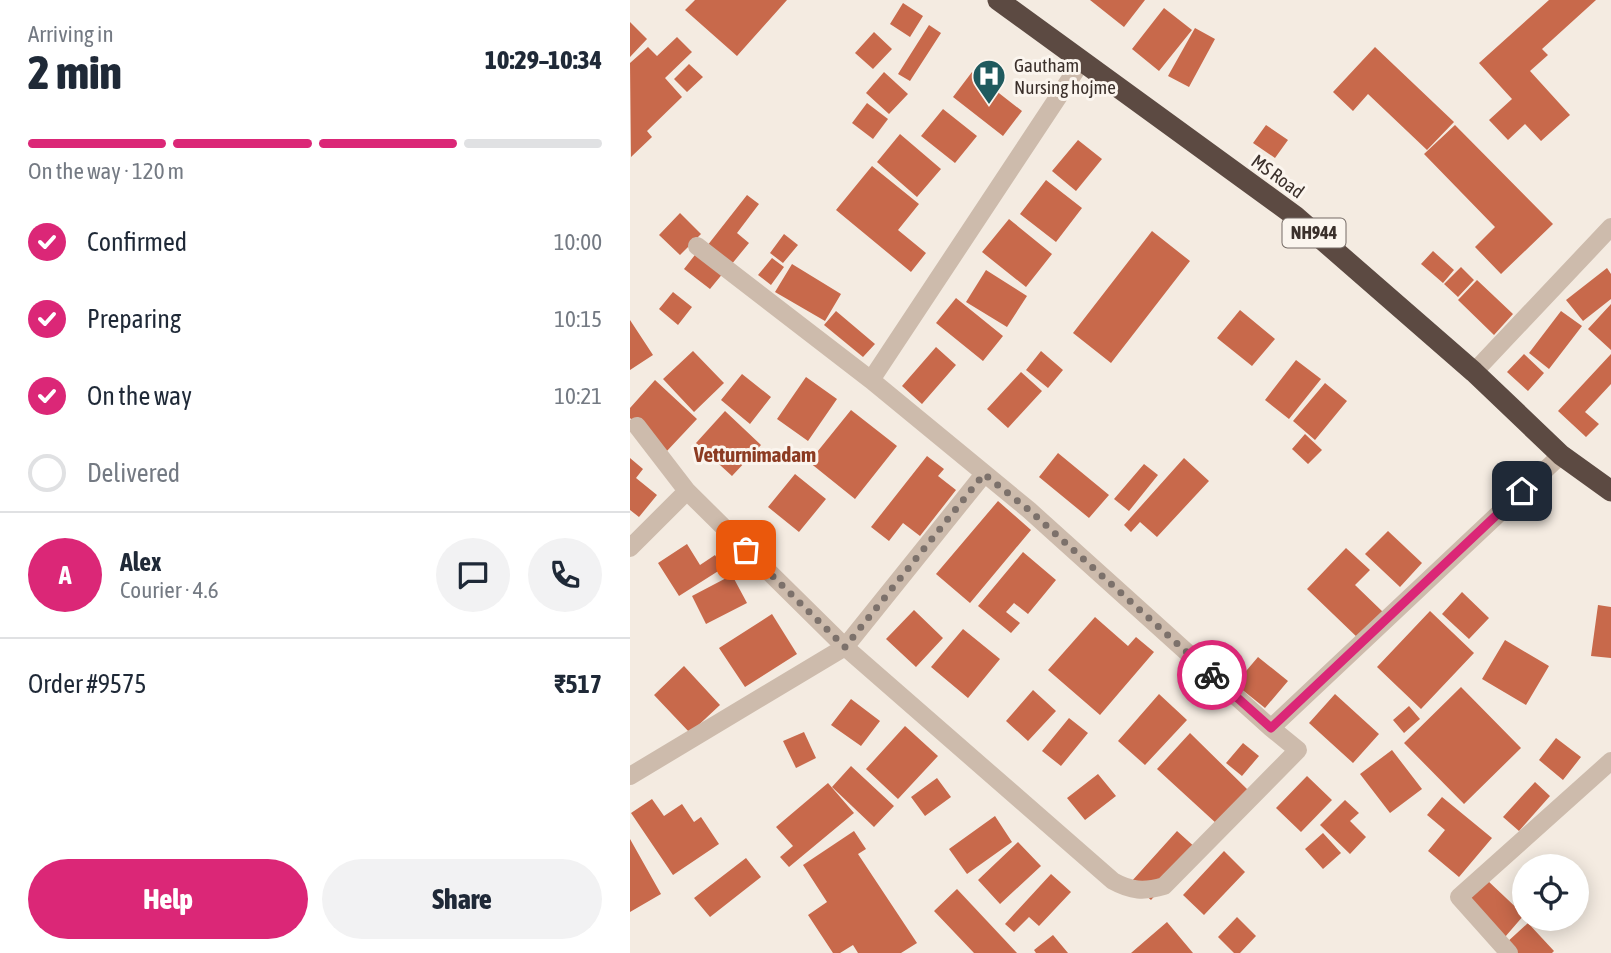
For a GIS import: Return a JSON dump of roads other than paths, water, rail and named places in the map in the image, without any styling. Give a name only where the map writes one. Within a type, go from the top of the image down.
[{"type":"highway","name":"MS Road","points":[[998,0],[1295,216],[1474,372],[1561,455],[1611,491]]},
{"type":"street","points":[[871,380],[1082,61]]},
{"type":"street","points":[[1474,372],[1611,227]]},
{"type":"street","points":[[637,426],[687,491],[845,647],[1113,881],[1128,890],[1148,891],[1164,886],[1298,750],[1029,510],[871,380],[697,246]]},
{"type":"street","points":[[1271,728],[1561,455]]},
{"type":"street","points":[[630,776],[845,647],[984,474]]},
{"type":"street","points":[[630,548],[687,491]]},
{"type":"street","points":[[1508,953],[1459,897],[1611,761]]},
{"type":"place","name":"Gautham Nursing hojme","points":[[989,106]]},
{"type":"district","name":"Vetturnimadam","points":[[755,455]]}]
